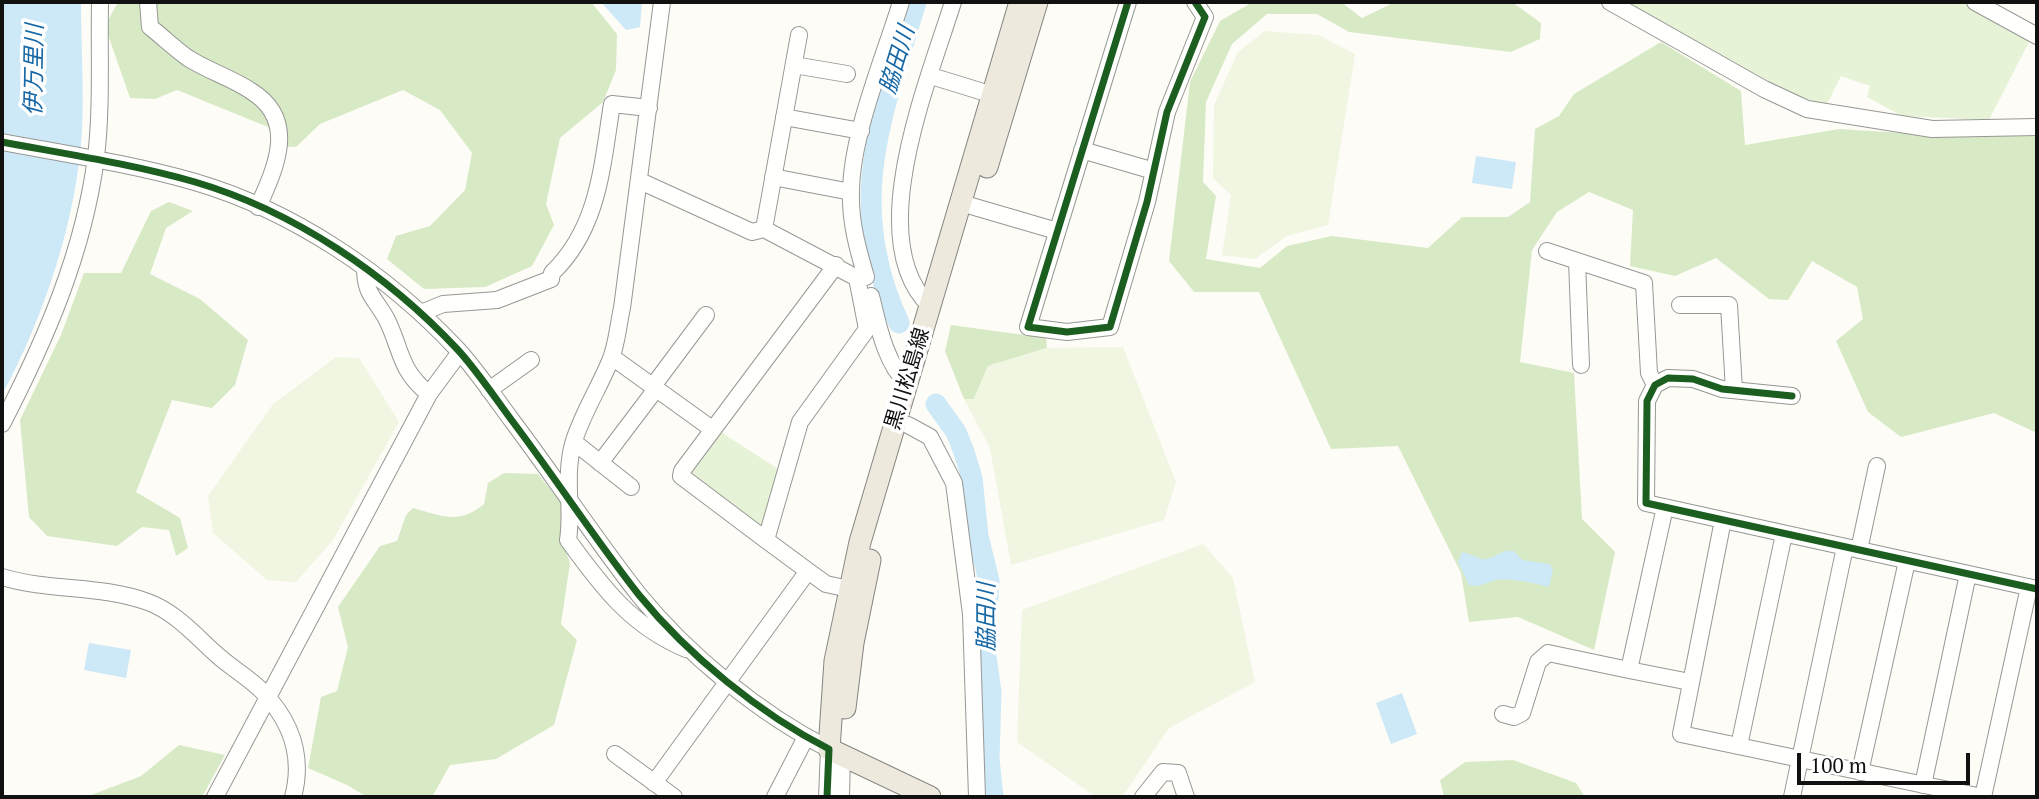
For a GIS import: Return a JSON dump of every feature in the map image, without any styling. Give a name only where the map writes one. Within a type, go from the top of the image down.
[{"type":"main road","name":"黒川松島線","points":[[835,753],[868,571],[883,505],[908,425],[968,205],[993,95],[1020,2]]},
{"type":"main road","name":"黒川松島線","points":[[835,753],[835,661],[866,519],[930,306],[968,205],[1037,2]]},
{"type":"main road","points":[[835,753],[930,797]]},
{"type":"street","points":[[2,424],[40,351],[81,230],[93,159],[100,2]]},
{"type":"street","points":[[148,2],[150,27],[189,58],[253,91],[269,106],[280,127],[281,142],[274,171],[258,207]]},
{"type":"street","points":[[662,2],[640,181],[612,357],[574,442],[567,493],[572,515],[568,540],[610,597],[664,640],[691,651]]},
{"type":"street","points":[[766,540],[800,422],[867,329],[851,192],[860,131],[901,2]]},
{"type":"street","points":[[930,306],[915,292],[906,261],[899,219],[899,192],[953,2]]},
{"type":"street","points":[[1128,2],[1028,327],[1067,332],[1110,327],[1154,171],[1167,112],[1205,17],[1195,2]]},
{"type":"street","points":[[1610,2],[1764,89],[1807,108],[1932,129],[2037,127]]},
{"type":"street","points":[[1975,2],[2037,36]]},
{"type":"street","points":[[764,229],[799,35]]},
{"type":"street","points":[[794,65],[847,74]]},
{"type":"street","points":[[931,75],[993,95]]},
{"type":"street","points":[[421,313],[443,304],[496,300],[551,279],[551,274],[581,240],[588,221],[601,172],[612,104],[649,108]]},
{"type":"street","points":[[784,117],[860,131]]},
{"type":"street","points":[[2,142],[197,183],[297,226],[365,268],[421,313],[460,352],[567,493],[641,597],[691,651],[806,737],[835,753]]},
{"type":"street","points":[[1082,150],[1154,171]]},
{"type":"street","points":[[773,177],[851,192]]},
{"type":"street","points":[[640,181],[752,232],[764,229],[862,277],[880,331],[899,375],[907,383]]},
{"type":"street","points":[[968,205],[1057,231]]},
{"type":"street","points":[[1547,251],[1644,283],[1649,373],[1655,385]]},
{"type":"street","points":[[1577,261],[1581,365]]},
{"type":"street","points":[[836,265],[712,429],[681,476],[826,584],[849,589]]},
{"type":"street","points":[[365,268],[365,288],[386,319],[401,361],[429,394]]},
{"type":"street","points":[[1680,305],[1729,305],[1734,390]]},
{"type":"street","points":[[600,463],[706,316]]},
{"type":"street","points":[[215,797],[429,394],[460,352]]},
{"type":"street","points":[[612,357],[712,429]]},
{"type":"street","points":[[489,390],[531,360]]},
{"type":"street","points":[[1723,520],[1681,734],[1923,785],[1939,793],[1982,797],[2033,588],[1646,503],[1647,401],[1655,385],[1668,378],[1693,379],[1734,390],[1792,396]]},
{"type":"street","points":[[908,425],[930,437],[938,447],[954,483],[971,614],[977,797]]},
{"type":"street","points":[[574,442],[631,487]]},
{"type":"street","points":[[1792,797],[1852,549],[1877,466]]},
{"type":"street","points":[[1629,670],[1665,508]]},
{"type":"street","points":[[1739,746],[1784,534]]},
{"type":"street","points":[[1860,772],[1907,561]]},
{"type":"street","points":[[654,783],[808,571]]},
{"type":"street","points":[[1923,785],[1968,574]]},
{"type":"street","points":[[2,577],[46,586],[103,589],[150,603],[175,617],[268,698],[288,729],[299,757],[293,797]]},
{"type":"street","points":[[1503,714],[1514,717],[1522,713],[1538,662],[1548,653],[1690,682]]},
{"type":"street","points":[[775,797],[806,737]]},
{"type":"street","points":[[827,797],[835,753]]},
{"type":"street","points":[[835,753],[841,797]]},
{"type":"street","points":[[615,754],[674,797]]},
{"type":"street","points":[[1143,797],[1163,772],[1178,773],[1186,797]]},
{"type":"green space","points":[[118,2],[591,2],[617,34],[616,70],[603,102],[560,138],[546,204],[554,225],[532,266],[485,287],[424,289],[387,259],[396,236],[430,226],[465,190],[472,153],[440,110],[403,90],[320,124],[296,147],[276,146],[268,127],[177,90],[155,99],[130,98],[105,26]]},
{"type":"green space","points":[[1253,2],[1341,2],[1362,18],[1395,2],[1512,2],[1541,23],[1540,39],[1511,52],[1349,32],[1317,14],[1267,14],[1232,44],[1206,102],[1203,182],[1216,196],[1206,259],[1260,268],[1287,246],[1332,236],[1428,248],[1462,217],[1508,217],[1530,202],[1535,129],[1559,116],[1574,94],[1661,42],[1741,91],[1745,145],[1839,129],[1935,135],[2037,132],[2037,433],[1994,413],[1901,437],[1868,412],[1836,341],[1863,319],[1857,287],[1812,261],[1788,300],[1769,299],[1716,258],[1675,276],[1630,266],[1633,210],[1589,192],[1557,212],[1532,250],[1520,362],[1574,373],[1582,519],[1615,552],[1594,650],[1518,617],[1469,622],[1461,573],[1398,446],[1331,449],[1259,292],[1194,292],[1169,261],[1190,82],[1220,21]]},
{"type":"green space","points":[[1628,2],[1961,2],[2030,40],[1989,120],[1902,116],[1867,97],[1870,86],[1841,76],[1826,106],[1786,91]]},
{"type":"green space","points":[[1265,31],[1318,35],[1355,54],[1328,225],[1287,236],[1255,259],[1222,255],[1231,195],[1213,178],[1214,105],[1238,52]]},
{"type":"green space","points":[[169,202],[193,211],[166,228],[150,274],[200,299],[248,340],[235,385],[212,408],[172,400],[136,492],[180,518],[188,548],[176,556],[169,530],[142,527],[117,546],[47,536],[29,517],[20,420],[61,335],[84,273],[121,273],[151,211]]},
{"type":"green space","points":[[951,325],[1046,338],[1047,348],[988,366],[974,399],[964,399],[945,351]]},
{"type":"green space","points":[[1123,347],[1176,482],[1164,520],[1011,565],[990,448],[964,399],[974,399],[988,366],[1047,348]]},
{"type":"green space","points":[[336,357],[359,358],[399,422],[333,540],[296,582],[267,580],[213,533],[208,496],[273,404]]},
{"type":"green space","points":[[716,429],[780,470],[763,532],[685,474]]},
{"type":"green space","points":[[504,473],[538,474],[562,504],[562,539],[570,563],[561,624],[577,640],[554,725],[496,759],[450,765],[432,797],[367,797],[308,768],[321,697],[337,691],[348,647],[338,607],[380,546],[397,541],[406,515],[413,508],[450,517],[466,515],[484,504],[488,483]]},
{"type":"green space","points":[[1203,544],[1233,578],[1255,682],[1169,728],[1122,797],[1096,797],[1017,742],[1022,610]]},
{"type":"green space","points":[[179,745],[225,755],[202,797],[86,797],[141,776]]},
{"type":"green space","points":[[1513,760],[1576,783],[1585,797],[1444,797],[1440,780],[1465,762]]},
{"type":"water","name":"伊万里川","points":[[2,2],[81,2],[83,98],[79,164],[66,232],[32,333],[2,395]]},
{"type":"water","points":[[601,2],[642,2],[640,27],[626,30]]},
{"type":"water","points":[[1476,156],[1516,162],[1512,189],[1472,183]]},
{"type":"water","points":[[1504,551],[1514,551],[1522,560],[1550,564],[1553,570],[1549,587],[1510,580],[1469,585],[1458,562],[1462,552],[1485,559]]},
{"type":"water","points":[[89,643],[131,650],[126,678],[84,670]]},
{"type":"water","points":[[1402,693],[1417,734],[1391,744],[1376,703]]},
{"type":"waterway","name":"脇田川","points":[[899,323],[883,280],[874,239],[871,200],[881,124],[916,2]]},
{"type":"waterway","name":"脇田川","points":[[936,404],[956,432],[972,478],[978,536],[989,581],[985,649],[991,692],[989,759],[993,797]]},
{"type":"cycle path","points":[[1128,2],[1028,327],[1067,332],[1110,327],[1147,202],[1167,112],[1205,17],[1195,2]]},
{"type":"cycle path","points":[[2,142],[147,170],[232,194],[303,228],[337,249],[401,296],[431,322],[473,367],[623,574],[658,617],[702,661],[751,701],[829,749],[827,797]]},
{"type":"cycle path","points":[[1792,396],[1722,389],[1693,379],[1668,378],[1655,385],[1647,401],[1646,503],[2037,589]]}]
